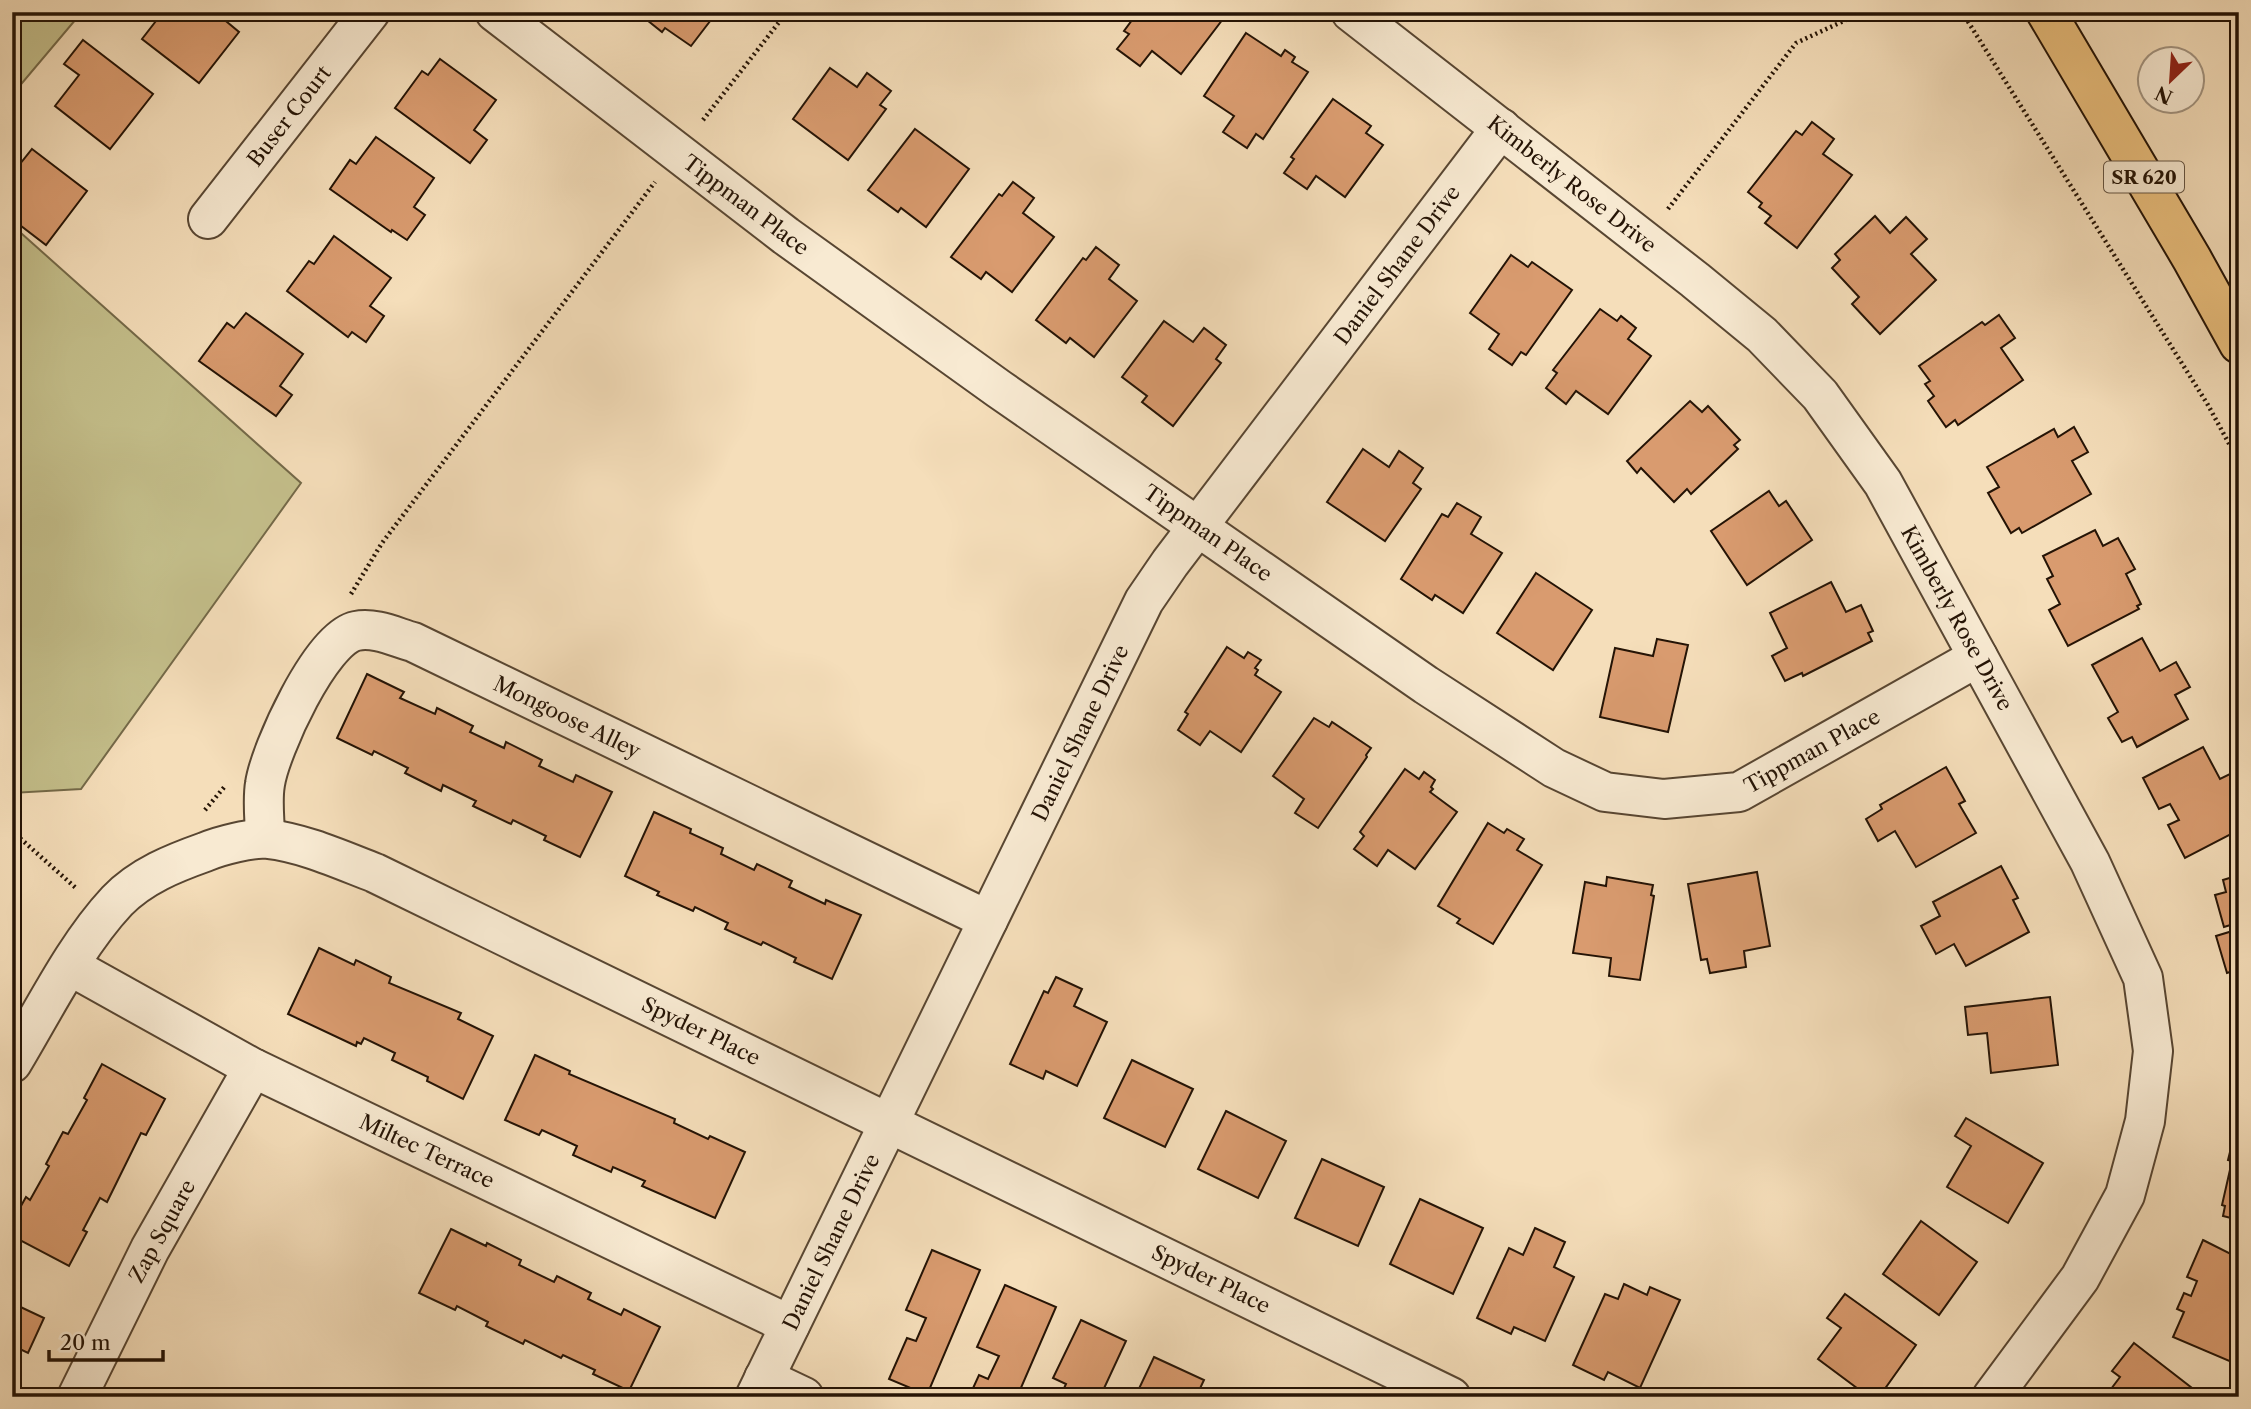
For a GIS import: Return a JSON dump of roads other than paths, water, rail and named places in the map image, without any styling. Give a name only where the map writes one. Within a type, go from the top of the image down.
[{"type":"main road","name":"SR 620","points":[[2046,12],[2239,344]]},
{"type":"street","name":"Buser Court","points":[[208,219],[370,12]]},
{"type":"street","name":"Tippman Place","points":[[495,12],[786,236],[999,389],[1426,685],[1553,768],[1605,792],[1664,799],[1739,792],[1978,657]]},
{"type":"street","name":"Kimberly Rose Drive","points":[[1351,12],[1762,335],[1820,395],[1883,483],[2090,862],[2143,978],[2153,1051],[2145,1121],[2125,1195],[2080,1278],[1992,1397]]},
{"type":"street","name":"Daniel Shane Drive","points":[[760,1387],[1144,601],[1501,128]]},
{"type":"street","name":"Mongoose Alley","points":[[265,838],[264,787],[271,760],[301,695],[320,661],[336,641],[353,631],[370,629],[413,642],[988,920]]},
{"type":"street","name":"Spyder Place","points":[[12,1063],[69,966],[118,900],[147,878],[173,864],[214,848],[265,838],[322,853],[375,873],[1451,1397]]},
{"type":"street","name":"Miltec Terrace","points":[[69,966],[253,1069],[790,1325]]},
{"type":"street","name":"Zap Square","points":[[77,1397],[150,1249],[253,1069]]},
{"type":"street","points":[[760,1387],[804,1397]]}]
